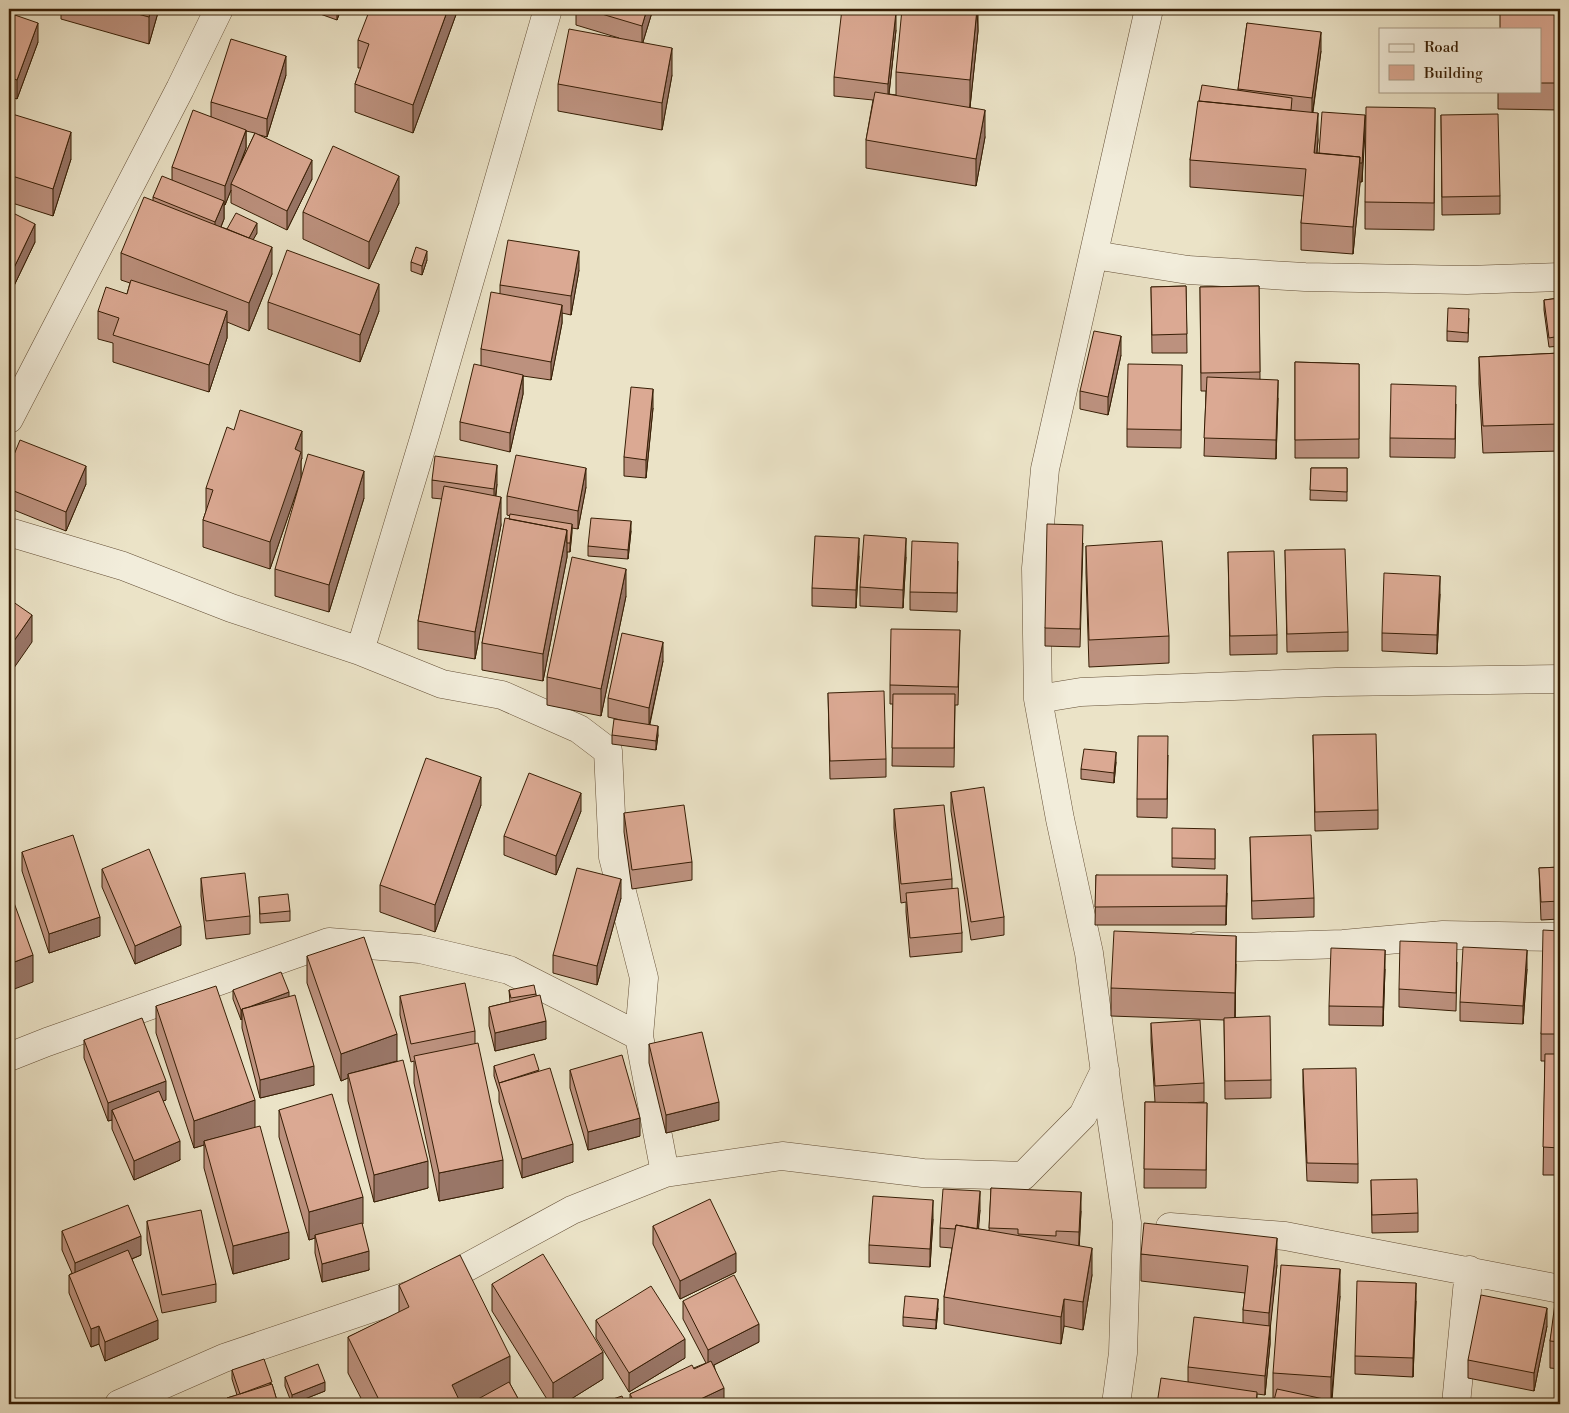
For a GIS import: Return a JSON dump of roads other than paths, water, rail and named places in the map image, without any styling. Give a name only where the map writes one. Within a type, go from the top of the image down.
[{"type":"street","points":[[9,419],[180,89],[219,9]]},
{"type":"street","points":[[360,651],[548,9]]},
{"type":"street","points":[[1116,1404],[1123,1353],[1126,1223],[1104,1070],[1102,952],[1060,819],[1038,699],[1036,568],[1045,469],[1149,9]]},
{"type":"street","points":[[1094,255],[1188,270],[1305,277],[1467,280],[1560,277]]},
{"type":"street","points":[[9,532],[123,566],[231,608],[360,651],[442,684],[502,696],[579,729],[608,752],[613,857],[644,978],[639,1036],[665,1173]]},
{"type":"street","points":[[1038,699],[1081,692],[1179,688],[1336,682],[1560,679]]},
{"type":"street","points":[[1177,946],[1240,947],[1333,944],[1443,935],[1560,937]]},
{"type":"street","points":[[9,1057],[329,942],[420,949],[509,970],[639,1036]]},
{"type":"street","points":[[119,1404],[224,1358],[425,1290],[572,1210],[665,1173],[782,1156],[923,1174],[1023,1176],[1082,1115],[1104,1070]]},
{"type":"street","points":[[1126,1223],[1284,1236],[1560,1289]]},
{"type":"street","points":[[1456,1404],[1469,1270]]}]
